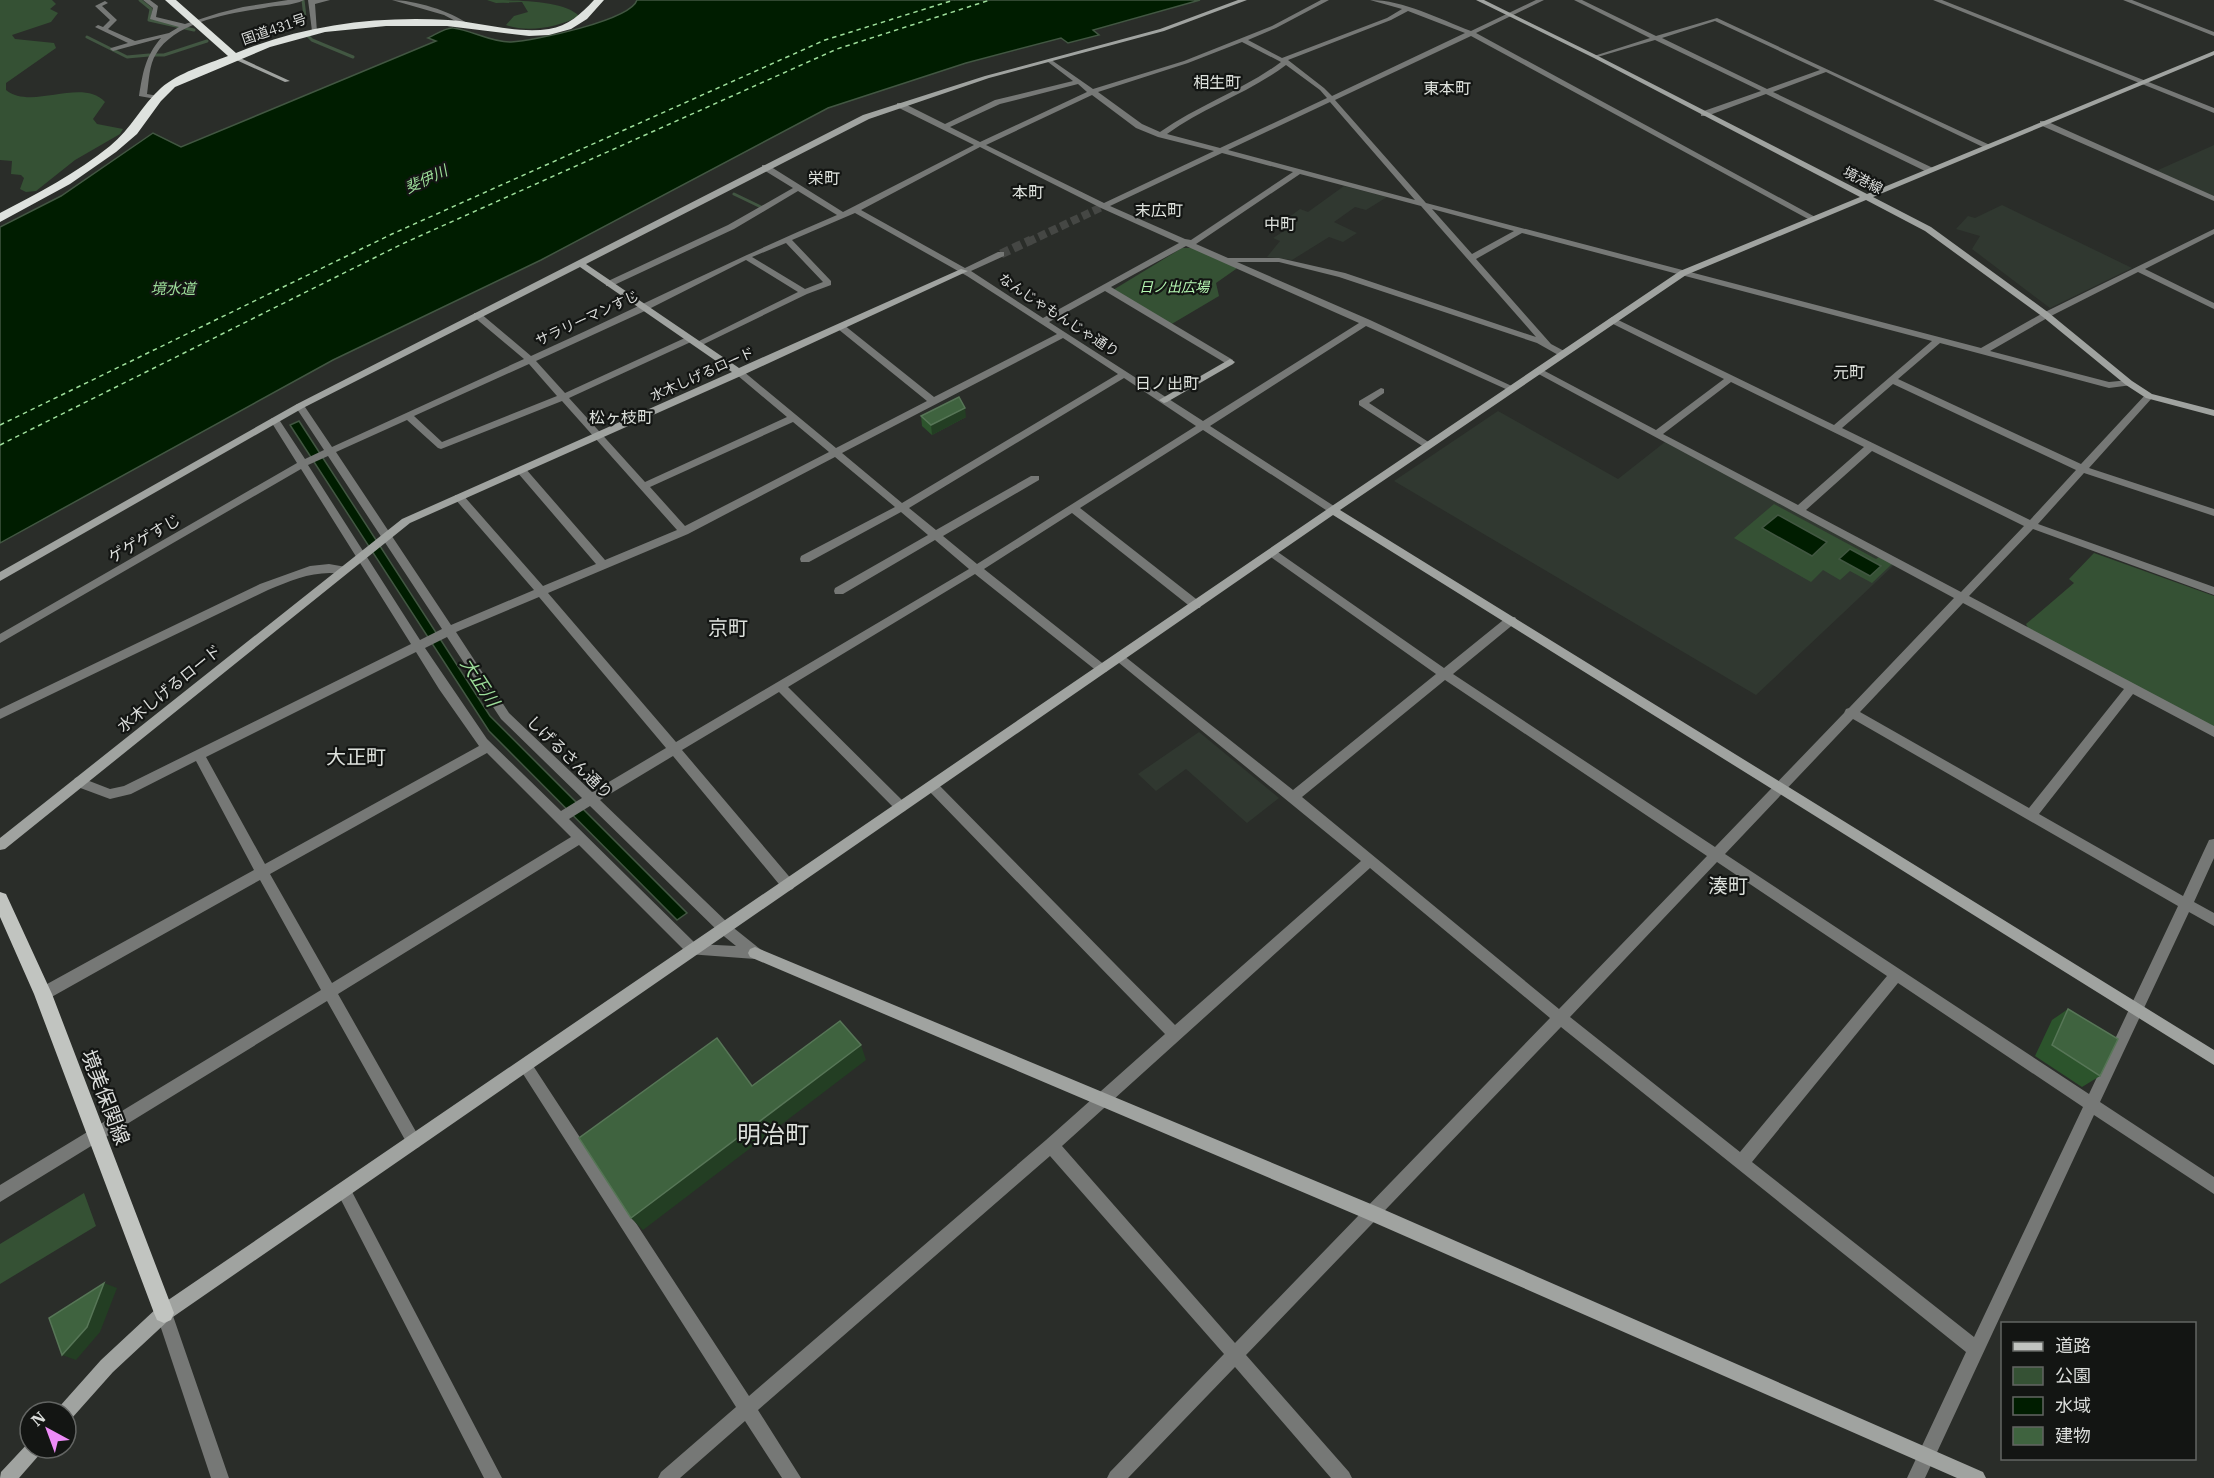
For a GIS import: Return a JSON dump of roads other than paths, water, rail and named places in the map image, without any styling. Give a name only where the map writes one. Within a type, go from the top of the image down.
[{"type":"highway","points":[[170,0],[188,26],[236,58]]},
{"type":"highway","name":"国道431号","points":[[0,218],[42,196],[121,143],[136,128],[156,97],[185,79],[236,58],[315,31],[343,27],[465,24],[514,33],[549,32],[576,23],[599,0]]},
{"type":"main road","name":"境美保関線","points":[[0,899],[43,994],[164,1313]]},
{"type":"street","points":[[146,0],[156,7],[151,16],[154,20],[188,26]]},
{"type":"street","points":[[114,49],[171,34],[220,15],[300,0]]},
{"type":"street","points":[[315,31],[311,1],[327,0]]},
{"type":"street","points":[[395,0],[446,14],[465,24]]},
{"type":"street","points":[[0,576],[300,406],[866,117],[900,105],[1162,30],[1244,0]]},
{"type":"street","name":"サラリーマンすじ","points":[[330,450],[644,308],[746,257],[855,210],[979,145],[1092,92],[1167,69],[1243,40],[1326,0]]},
{"type":"street","points":[[1373,0],[1407,9],[1471,33],[1813,218]]},
{"type":"street","name":"境港線","points":[[1479,0],[1596,57],[1928,229],[2046,315],[2129,383],[2149,396],[2214,413]]},
{"type":"street","points":[[1104,206],[1541,0]]},
{"type":"street","points":[[1576,0],[1930,170]]},
{"type":"street","points":[[1936,0],[2214,111]]},
{"type":"street","points":[[2126,0],[2214,34]]},
{"type":"street","points":[[105,3],[99,6],[114,20],[101,29],[135,44]]},
{"type":"street","points":[[1161,135],[1206,106],[1253,85],[1284,61],[1389,19],[1407,9]]},
{"type":"street","points":[[1596,57],[1715,19],[1988,146]]},
{"type":"street","points":[[156,97],[144,96],[152,54],[171,34]]},
{"type":"street","points":[[1243,40],[1284,61],[1312,80],[1426,205],[1547,344]]},
{"type":"street","points":[[77,1400],[107,1366],[164,1313],[1511,388],[1683,273],[2214,53]]},
{"type":"street","points":[[236,58],[287,81]]},
{"type":"street","points":[[1050,61],[1139,126],[1161,135],[2109,385],[2129,383]]},
{"type":"street","points":[[1704,114],[1826,70]]},
{"type":"street","points":[[945,128],[1004,100],[1079,82]]},
{"type":"street","points":[[900,105],[1104,206],[1190,242],[1511,388]]},
{"type":"street","points":[[2043,123],[2214,199]]},
{"type":"street","points":[[765,167],[842,215]]},
{"type":"street","points":[[1044,321],[1190,242],[1300,171]]},
{"type":"street","points":[[609,284],[731,227],[799,187]]},
{"type":"street","name":"なんじゃもんじゃ通り","points":[[855,210],[964,271],[1044,321],[1333,510]]},
{"type":"street","points":[[1472,258],[1521,230]]},
{"type":"street","points":[[1983,351],[2046,315],[2214,231]]},
{"type":"street","points":[[407,416],[441,446],[694,342],[828,283],[787,239]]},
{"type":"street","points":[[964,271],[1001,254]]},
{"type":"street","points":[[746,257],[804,292]]},
{"type":"street","points":[[1230,260],[1247,258],[1279,260],[1342,275],[1547,344],[1563,354]]},
{"type":"street","points":[[580,264],[740,373],[901,508],[1102,669]]},
{"type":"street","points":[[2138,269],[2214,306]]},
{"type":"street","name":"水木しげるロード","points":[[0,845],[406,521],[964,271]]},
{"type":"street","points":[[1105,287],[1230,362],[1164,400]]},
{"type":"street","points":[[477,315],[530,360],[684,531]]},
{"type":"street","points":[[1612,320],[2031,525],[2214,591]]},
{"type":"street","points":[[559,818],[672,748],[976,569],[1367,322]]},
{"type":"street","points":[[842,327],[934,402]]},
{"type":"street","points":[[79,782],[110,794],[128,790],[450,630],[684,531],[1064,334]]},
{"type":"street","points":[[1835,429],[1938,340]]},
{"type":"street","points":[[1538,371],[2214,732]]},
{"type":"street","points":[[805,559],[901,508],[1125,374]]},
{"type":"street","points":[[1657,434],[1731,378]]},
{"type":"street","points":[[1893,380],[2082,469],[2214,513]]},
{"type":"street","points":[[1381,391],[1362,403],[1428,445]]},
{"type":"street","points":[[1116,1478],[2031,525],[2149,396]]},
{"type":"street","name":"しげるさん通り","points":[[300,406],[505,716],[588,799],[725,929],[755,953]]},
{"type":"street","points":[[644,486],[793,418]]},
{"type":"street","points":[[274,420],[443,686],[488,747],[693,950],[755,953],[1372,1213],[1977,1478]]},
{"type":"street","points":[[1799,510],[1871,447]]},
{"type":"street","name":"ゲゲゲすじ","points":[[0,639],[330,450]]},
{"type":"street","points":[[521,470],[604,566]]},
{"type":"street","points":[[839,591],[937,537],[1035,478]]},
{"type":"street","points":[[459,497],[788,885]]},
{"type":"street","points":[[1073,508],[1196,605]]},
{"type":"street","points":[[1333,510],[2214,1058]]},
{"type":"street","points":[[1272,552],[1446,675],[1895,976],[2214,1186]]},
{"type":"street","points":[[0,714],[264,587],[310,570],[329,568],[342,570]]},
{"type":"street","points":[[1293,797],[1511,620]]},
{"type":"street","points":[[1119,658],[1293,797],[1560,1018],[1977,1350]]},
{"type":"street","points":[[779,685],[901,807]]},
{"type":"street","points":[[2031,814],[2132,687]]},
{"type":"street","points":[[1850,712],[2214,920]]},
{"type":"street","points":[[43,994],[488,747]]},
{"type":"street","points":[[200,756],[329,993],[414,1142]]},
{"type":"street","points":[[932,786],[1175,1035]]},
{"type":"street","points":[[0,1194],[580,838]]},
{"type":"street","points":[[1916,1478],[2214,844]]},
{"type":"street","points":[[667,1478],[1051,1145],[1369,861]]},
{"type":"street","points":[[1742,1162],[1895,976]]},
{"type":"street","points":[[525,1066],[792,1478]]},
{"type":"street","points":[[1051,1145],[1343,1478]]},
{"type":"street","points":[[344,1191],[493,1478]]},
{"type":"street","points":[[164,1313],[220,1478]]},
{"type":"street","points":[[7,1478],[23,1460]]},
{"type":"water","name":"境水道","points":[[637,0],[1200,0],[1093,30],[1099,35],[1068,43],[1061,38],[966,63],[828,108],[541,260],[333,360],[0,543],[0,227],[61,196],[153,133],[181,147],[436,41],[428,38],[447,29],[460,29],[504,42],[523,41],[601,22],[631,8]]},
{"type":"water","points":[[299,421],[490,716],[687,913],[677,920],[489,731],[290,425]]},
{"type":"water","points":[[1778,515],[1827,542],[1812,556],[1762,528]]},
{"type":"water","points":[[1850,549],[1881,566],[1870,576],[1839,559]]},
{"type":"waterway","points":[[140,0],[151,9],[149,20],[194,30]]},
{"type":"waterway","points":[[303,0],[305,17]]},
{"type":"waterway","points":[[307,35],[312,40],[353,57]]},
{"type":"waterway","points":[[87,37],[127,57],[149,55]]},
{"type":"waterway","points":[[154,55],[164,55],[207,41]]},
{"type":"waterway","points":[[734,194],[761,207]]},
{"type":"tunnel","points":[[1028,242],[1104,206]]},
{"type":"tunnel","points":[[1001,254],[1031,240]]},
{"type":"district","name":"相生町","points":[[1217,82]]},
{"type":"district","name":"東本町","points":[[1447,88]]},
{"type":"district","name":"栄町","points":[[824,178]]},
{"type":"district","name":"本町","points":[[1028,192]]},
{"type":"district","name":"末広町","points":[[1159,210]]},
{"type":"district","name":"中町","points":[[1280,224]]},
{"type":"district","name":"元町","points":[[1849,372]]},
{"type":"district","name":"日ノ出町","points":[[1167,383]]},
{"type":"district","name":"松ヶ枝町","points":[[621,417]]},
{"type":"district","name":"京町","points":[[728,627]]},
{"type":"district","name":"大正町","points":[[356,756]]},
{"type":"district","name":"湊町","points":[[1728,885]]},
{"type":"district","name":"明治町","points":[[773,1134]]},
{"type":"water label","name":"斐伊川","points":[[426,179]]},
{"type":"water label","name":"大正川","points":[[480,682]]},
{"type":"park label","name":"日ノ出広場","points":[[1174,287]]}]
